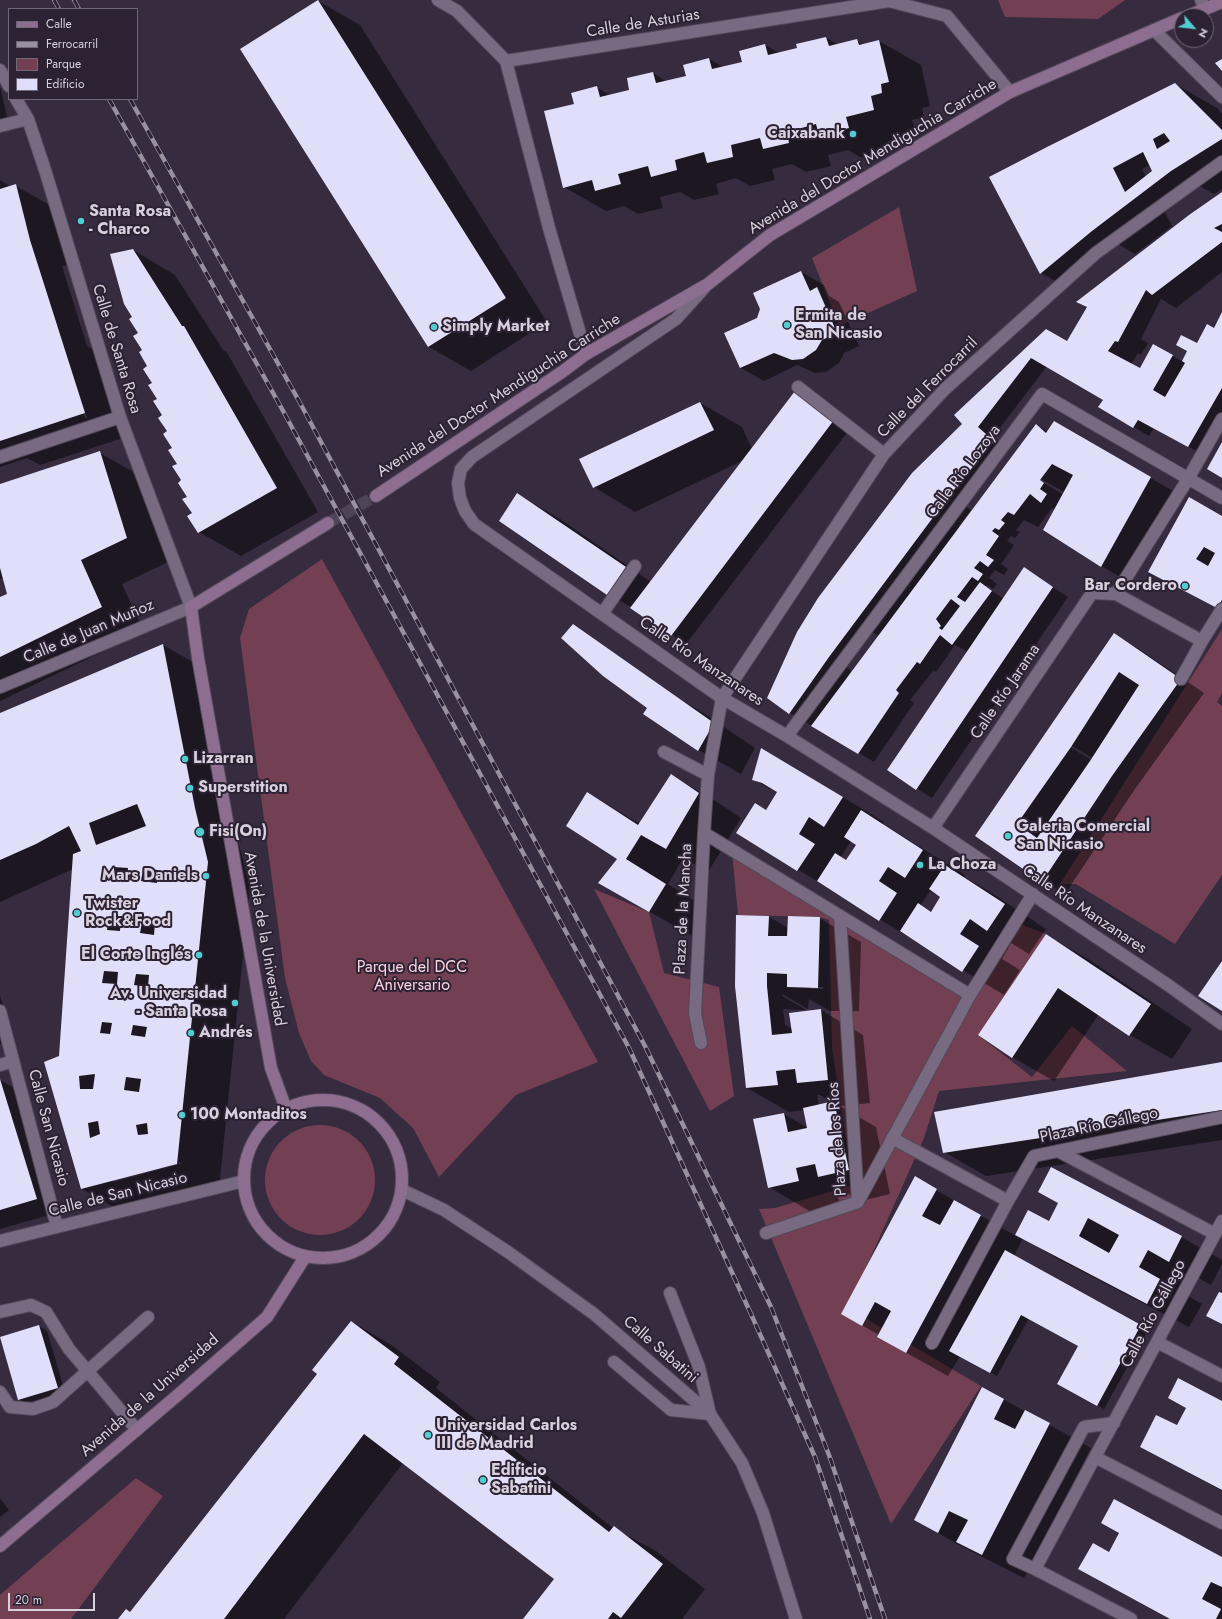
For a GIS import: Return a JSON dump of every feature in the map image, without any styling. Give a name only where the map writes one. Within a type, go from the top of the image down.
[{"type":"main road","points":[[1203,4],[1222,2]]},
{"type":"main road","name":"Avenida del Doctor Mendiguchia Carriche","points":[[376,496],[562,372],[586,354],[708,284],[770,235],[1010,92],[1174,21]]},
{"type":"main road","points":[[191,607],[328,523]]},
{"type":"main road","name":"Avenida de la Universidad","points":[[191,607],[200,666],[271,1068],[286,1109]]},
{"type":"main road","points":[[334,1100],[358,1108],[378,1122],[394,1142],[401,1166],[402,1190],[396,1212],[384,1230],[368,1244],[349,1254],[328,1259],[305,1257],[286,1250],[269,1237],[255,1221],[247,1202],[244,1181],[249,1152],[264,1127],[286,1109],[310,1101],[334,1100]]},
{"type":"main road","name":"Avenida de la Universidad","points":[[0,1546],[137,1430],[266,1317],[305,1257]]},
{"type":"street","points":[[438,0],[457,11],[506,61],[549,228],[586,354]]},
{"type":"street","name":"Calle de Asturias","points":[[506,61],[889,1],[947,16],[1010,92]]},
{"type":"street","points":[[1154,30],[1222,98]]},
{"type":"street","points":[[0,70],[8,84]]},
{"type":"street","name":"Calle de Santa Rosa","points":[[17,100],[28,120],[120,417],[191,607]]},
{"type":"street","points":[[0,126],[28,120]]},
{"type":"street","name":"Calle del Ferrocarril","points":[[722,698],[884,454],[945,389],[1096,253],[1222,162]]},
{"type":"street","name":"Calle Río Manzanares","points":[[708,284],[676,319],[472,457],[461,469],[458,483],[460,498],[465,511],[474,524],[722,698],[787,736],[933,828],[1033,894],[1222,1024]]},
{"type":"street","points":[[798,387],[884,454]]},
{"type":"street","name":"Calle Río Lozoya","points":[[787,736],[1042,394],[1222,498]]},
{"type":"street","points":[[0,457],[120,417]]},
{"type":"street","points":[[1116,594],[1188,479],[1222,418]]},
{"type":"street","points":[[602,614],[635,566]]},
{"type":"street","name":"Calle Río Jarama","points":[[933,828],[1092,593],[1116,594],[1202,641]]},
{"type":"street","name":"Calle de Juan Muñoz","points":[[0,687],[191,607]]},
{"type":"street","points":[[1181,679],[1222,609]]},
{"type":"street","name":"Plaza de la Mancha","points":[[701,1043],[694,1014],[704,833],[708,775],[722,698]]},
{"type":"street","points":[[664,752],[708,775]]},
{"type":"street","points":[[704,833],[970,995]]},
{"type":"street","name":"Plaza de los Ríos","points":[[858,1202],[970,995],[1033,894]]},
{"type":"street","name":"Plaza de los Ríos","points":[[840,916],[858,1202]]},
{"type":"street","name":"Calle San Nicasio","points":[[0,1011],[57,1227]]},
{"type":"street","name":"Calle San Nicasio","points":[[0,1065],[13,1061]]},
{"type":"street","name":"Plaza Río Gállego","points":[[932,1343],[1008,1201],[1034,1156],[1222,1117]]},
{"type":"street","points":[[892,1138],[1008,1201]]},
{"type":"street","points":[[1058,1151],[1215,1234]]},
{"type":"street","name":"Calle de San Nicasio","points":[[0,1241],[244,1181]]},
{"type":"street","name":"Calle Sabatini","points":[[402,1190],[444,1210],[508,1252],[594,1314],[710,1414],[742,1462],[763,1513],[796,1619]]},
{"type":"street","points":[[766,1233],[858,1202]]},
{"type":"street","name":"Calle Río Gállego","points":[[1035,1569],[1222,1221]]},
{"type":"street","points":[[614,1362],[671,1410],[710,1414],[699,1367],[670,1293]]},
{"type":"street","points":[[0,1312],[31,1305],[46,1312],[70,1349],[137,1430]]},
{"type":"street","points":[[0,1392],[10,1407],[33,1409],[53,1402],[148,1317]]},
{"type":"street","points":[[1157,1342],[1222,1376]]},
{"type":"street","points":[[1114,1423],[1084,1427],[1013,1559],[1131,1619]]},
{"type":"street","points":[[1095,1457],[1222,1522]]},
{"type":"green space","points":[[998,0],[1125,0],[1098,19],[1005,17]]},
{"type":"green space","points":[[899,207],[917,291],[839,326],[812,258]]},
{"type":"green space","name":"Parque del DCC Aniversario","points":[[322,559],[598,1062],[516,1095],[439,1177],[413,1128],[380,1098],[324,1075],[311,1061],[299,1033],[285,978],[240,638],[249,609]]},
{"type":"green space","points":[[1222,629],[1222,693],[1217,702],[1222,706],[1222,875],[1175,944],[1076,884],[1060,884]]},
{"type":"green space","points":[[731,841],[969,995],[1015,922],[1046,934],[978,1035],[1032,1077],[1072,1026],[1127,1071],[939,1091],[924,1138],[848,1308],[981,1386],[891,1524],[759,1209],[775,1208],[853,1185],[832,1048],[829,920],[820,917],[738,915]]},
{"type":"green space","points":[[594,889],[649,912],[664,973],[719,987],[734,1096],[710,1111]]},
{"type":"green space","points":[[320,1125],[341,1129],[351,1134],[359,1141],[366,1149],[371,1159],[375,1180],[371,1201],[366,1211],[359,1219],[351,1226],[341,1231],[320,1235],[299,1231],[289,1226],[281,1219],[274,1211],[269,1201],[265,1180],[269,1159],[274,1149],[281,1141],[289,1134],[299,1129]]},
{"type":"green space","points":[[136,1478],[163,1496],[71,1619],[0,1619],[0,1595]]},
{"type":"building","points":[[318,0],[506,298],[428,347],[240,49]]},
{"type":"building","points":[[826,37],[829,46],[857,39],[859,45],[879,40],[889,82],[881,84],[882,93],[871,96],[874,110],[846,117],[849,128],[819,135],[816,124],[787,132],[789,143],[763,149],[760,138],[731,145],[733,157],[707,163],[704,152],[675,160],[677,170],[651,177],[648,166],[618,174],[621,184],[595,191],[592,180],[563,188],[544,111],[574,104],[571,93],[597,86],[600,97],[629,90],[627,78],[653,72],[656,83],[686,76],[683,65],[709,58],[712,69],[742,62],[739,51],[765,44],[768,55],[797,48],[796,44]]},
{"type":"building","points":[[1222,59],[1222,71],[1215,63]]},
{"type":"building","points":[[1175,83],[1222,130],[1222,139],[1171,171],[1092,231],[1040,274],[989,177]],"holes":[[[1164,133],[1170,141],[1157,149],[1153,139]],[[1143,152],[1152,171],[1125,192],[1113,168]]]},
{"type":"building","points":[[16,184],[30,240],[85,413],[0,441],[0,189]]},
{"type":"building","points":[[1222,192],[1222,224],[1214,228],[1222,232],[1222,242],[1152,295],[1146,290],[1118,342],[1115,341],[1108,351],[1140,368],[1153,344],[1173,355],[1153,390],[1165,397],[1185,363],[1182,361],[1187,351],[1176,345],[1181,335],[1197,343],[1207,324],[1214,328],[1222,312],[1222,388],[1188,447],[1138,420],[1133,428],[1098,407],[1103,400],[1031,358],[978,427],[994,441],[949,496],[829,657],[789,714],[767,698],[797,632],[818,598],[912,473],[962,424],[954,415],[1046,329],[1067,341],[1087,307],[1076,302],[1189,215]]},
{"type":"building","points":[[133,249],[182,326],[184,326],[277,488],[198,533],[187,516],[192,513],[182,499],[187,497],[178,483],[181,480],[172,466],[177,464],[168,450],[172,448],[163,434],[167,431],[158,418],[162,415],[153,401],[157,399],[148,385],[152,383],[143,369],[147,366],[139,352],[142,350],[133,336],[138,333],[129,319],[132,317],[124,304],[110,254]]},
{"type":"building","name":"Ermita de San Nicasio","points":[[801,271],[810,291],[817,287],[837,333],[822,340],[816,350],[803,359],[792,360],[774,353],[740,368],[724,333],[757,318],[760,309],[753,293]]},
{"type":"building","points":[[795,391],[834,420],[671,636],[630,608]]},
{"type":"building","points":[[700,402],[714,430],[593,488],[579,459]]},
{"type":"building","points":[[1054,421],[1151,477],[1101,567],[1043,530],[1073,475],[1052,464],[1040,480],[1044,483],[1040,489],[1047,494],[1041,503],[1030,494],[1014,515],[1008,512],[1001,520],[1005,523],[999,530],[995,528],[992,531],[999,536],[986,555],[994,560],[988,567],[980,561],[974,568],[983,574],[978,581],[972,577],[957,597],[965,602],[980,582],[992,591],[952,645],[940,635],[920,664],[917,662],[896,690],[899,693],[858,754],[811,726],[1036,424],[1046,433]],"holes":[[[951,599],[960,606],[942,630],[939,628],[941,626],[936,619]]]},
{"type":"building","points":[[1222,442],[1222,478],[1207,469]]},
{"type":"building","points":[[100,451],[127,538],[81,560],[102,607],[0,657],[0,597],[7,594],[0,568],[0,484]]},
{"type":"building","points":[[517,493],[626,567],[607,595],[499,521]]},
{"type":"building","points":[[1189,497],[1222,516],[1222,600],[1217,608],[1148,572]],"holes":[[[1204,547],[1215,553],[1208,566],[1196,559]]]},
{"type":"building","points":[[1024,567],[1053,587],[916,790],[887,770]]},
{"type":"building","points":[[573,624],[714,723],[698,751],[643,714],[647,708],[603,676],[561,638]]},
{"type":"building","points":[[1114,633],[1181,679],[1112,776],[1042,882],[975,836]],"holes":[[[1119,672],[1139,685],[1090,761],[1037,838],[1017,824],[1071,747]]]},
{"type":"building","points":[[163,644],[195,808],[208,862],[177,1164],[81,1189],[44,1062],[59,1056],[73,854],[81,851],[69,826],[36,844],[0,860],[0,713]],"holes":[[[137,804],[146,826],[96,845],[89,823]],[[114,867],[128,868],[127,880],[113,878]],[[143,869],[158,870],[157,883],[141,881]],[[109,918],[121,919],[120,931],[107,930]],[[142,922],[155,923],[154,935],[140,933]],[[104,971],[118,972],[117,984],[102,983]],[[136,974],[149,975],[148,987],[134,985]],[[102,1022],[112,1023],[110,1034],[100,1033]],[[133,1025],[147,1027],[145,1037],[131,1035]],[[95,1074],[93,1089],[80,1089],[79,1076]],[[126,1077],[141,1079],[139,1092],[124,1090]],[[98,1121],[100,1134],[90,1138],[88,1123]],[[147,1123],[148,1134],[138,1135],[136,1125]]]},
{"type":"building","points":[[761,748],[843,797],[824,827],[809,817],[799,834],[815,844],[797,871],[736,833],[755,803],[766,810],[777,792],[762,783],[752,780]]},
{"type":"building","points":[[671,774],[699,793],[666,849],[641,835],[626,859],[666,884],[649,912],[598,883],[617,859],[566,826],[587,792],[638,825]]},
{"type":"building","points":[[861,810],[923,850],[905,878],[888,867],[879,881],[897,893],[879,921],[817,881],[835,853],[846,860],[856,845],[844,837]]},
{"type":"building","points":[[945,865],[1005,904],[987,931],[970,919],[960,934],[979,946],[962,972],[900,931],[918,903],[931,912],[940,897],[929,889]]},
{"type":"building","points":[[736,915],[769,916],[768,936],[787,936],[788,916],[820,917],[818,988],[787,987],[787,974],[767,973],[767,986],[772,1035],[792,1033],[789,1013],[821,1009],[828,1080],[797,1083],[795,1069],[776,1071],[778,1085],[746,1088],[735,986]]},
{"type":"building","points":[[1046,934],[1151,1004],[1129,1036],[1058,988],[1012,1058],[978,1035]]},
{"type":"building","points":[[1222,961],[1222,1011],[1198,996]]},
{"type":"building","points":[[1222,1062],[1222,1110],[943,1153],[934,1112]]},
{"type":"building","points":[[0,1079],[37,1199],[0,1210]]},
{"type":"building","points":[[834,1101],[849,1170],[818,1177],[815,1164],[796,1168],[799,1181],[768,1188],[753,1119],[784,1113],[788,1132],[807,1128],[803,1108]]},
{"type":"building","points":[[1051,1167],[1182,1236],[1169,1262],[1148,1250],[1139,1267],[1160,1279],[1147,1304],[1015,1235],[1028,1210],[1049,1221],[1058,1203],[1038,1192]],"holes":[[[1088,1218],[1119,1235],[1109,1253],[1079,1236]]]},
{"type":"building","points":[[915,1176],[937,1189],[922,1216],[940,1225],[954,1200],[981,1215],[906,1353],[877,1337],[891,1311],[875,1302],[862,1326],[841,1314]]},
{"type":"building","points":[[1005,1250],[1141,1325],[1097,1406],[1057,1384],[1078,1346],[1021,1315],[990,1373],[949,1351]]},
{"type":"building","points":[[1219,1292],[1222,1293],[1222,1324],[1206,1316]]},
{"type":"building","name":"Edificio Sabatini","points":[[351,1321],[399,1357],[394,1364],[609,1532],[614,1526],[663,1564],[621,1618],[613,1612],[608,1619],[523,1619],[554,1579],[364,1434],[224,1619],[118,1619],[126,1609],[130,1612],[317,1374],[312,1370]]},
{"type":"building","points":[[39,1325],[58,1388],[18,1400],[0,1337]]},
{"type":"building","points":[[1178,1378],[1222,1401],[1222,1490],[1140,1447],[1156,1415],[1177,1425],[1186,1408],[1168,1398]]},
{"type":"building","points":[[982,1387],[1004,1399],[994,1419],[1015,1429],[1025,1410],[1050,1423],[982,1555],[956,1542],[968,1520],[949,1511],[938,1533],[914,1520]]},
{"type":"building","points":[[1114,1499],[1222,1557],[1222,1587],[1211,1582],[1202,1599],[1221,1609],[1216,1619],[1170,1619],[1078,1569],[1093,1543],[1109,1552],[1119,1533],[1101,1523]]},
{"type":"tunnel","points":[[328,523],[376,496]]},
{"type":"railway","points":[[54,0],[58,8]]},
{"type":"railway","points":[[74,0],[78,8]]},
{"type":"railway","points":[[110,100],[282,409],[629,1048],[815,1457],[870,1619]]},
{"type":"railway","points":[[131,100],[299,401],[645,1046],[771,1307],[829,1455],[885,1619]]},
{"type":"place","name":"Caixabank","points":[[853,134]]},
{"type":"place","name":"Santa Rosa - Charco","points":[[81,221]]},
{"type":"place","name":"Ermita de San Nicasio","points":[[787,325]]},
{"type":"place","name":"Simply Market","points":[[434,327]]},
{"type":"place","name":"Bar Cordero","points":[[1185,586]]},
{"type":"place","name":"Lizarran","points":[[185,759]]},
{"type":"place","name":"Superstition","points":[[190,788]]},
{"type":"place","name":"Fisi(On)","points":[[200,832]]},
{"type":"place","name":"Galeria Comercial San Nicasio","points":[[1008,836]]},
{"type":"place","name":"La Choza","points":[[920,865]]},
{"type":"place","name":"Mars Daniels","points":[[206,876]]},
{"type":"place","name":"Twister Rock&Food","points":[[77,913]]},
{"type":"place","name":"El Corte Inglés","points":[[199,955]]},
{"type":"place","name":"Av. Universidad - Santa Rosa","points":[[235,1003]]},
{"type":"place","name":"Andrés","points":[[191,1033]]},
{"type":"place","name":"100 Montaditos","points":[[182,1115]]},
{"type":"place","name":"Universidad Carlos III de Madrid","points":[[428,1435]]},
{"type":"place","name":"Edificio Sabatini","points":[[483,1480]]}]
